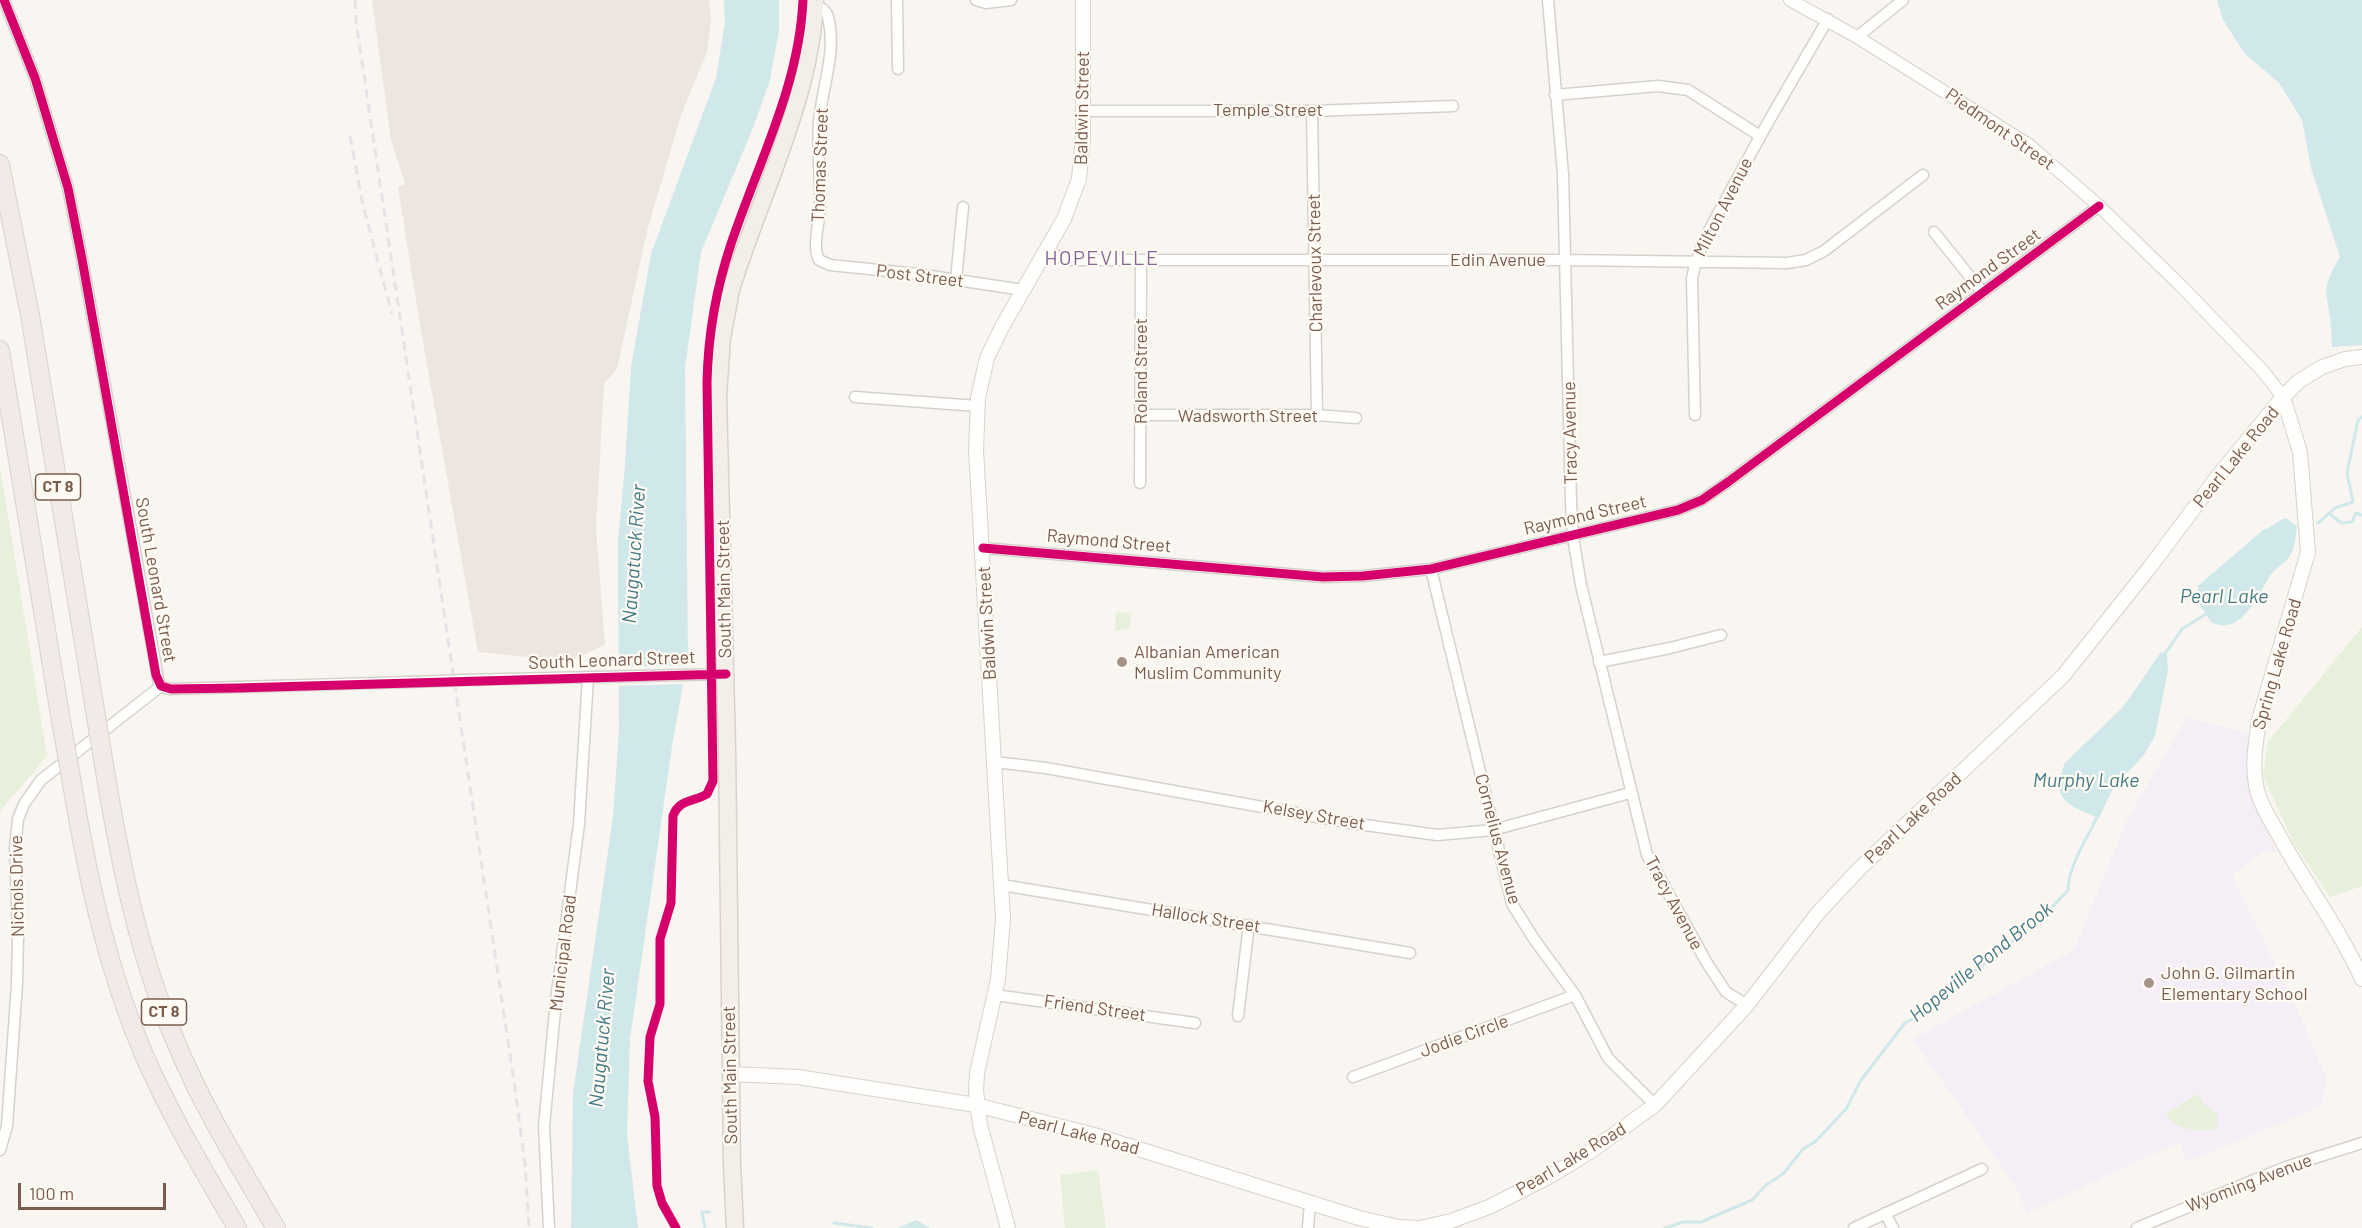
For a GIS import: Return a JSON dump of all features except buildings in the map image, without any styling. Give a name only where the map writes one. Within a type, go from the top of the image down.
[{"type":"highway","name":"CT 8","points":[[0,164],[30,315],[106,777],[130,902],[159,998],[193,1080],[276,1228]]},
{"type":"highway","name":"CT 8","points":[[0,350],[61,720],[96,911],[126,1010],[163,1095],[237,1228]]},
{"type":"main road","name":"Baldwin Street","points":[[1008,1228],[976,1105],[977,1073],[995,995],[1002,945],[1002,885],[976,450],[977,406],[980,381],[990,350],[1068,212],[1079,179],[1084,111],[1083,0]]},
{"type":"main road","name":"South Main Street","points":[[735,1228],[730,1074],[726,674],[718,413],[722,338],[734,280],[805,75],[815,3]]},
{"type":"main road","name":"Pearl Lake Road","points":[[730,1074],[798,1077],[976,1105],[1094,1135],[1310,1203],[1399,1227],[1420,1228],[1451,1221],[1489,1207],[1552,1175],[1591,1151],[1655,1105],[1747,1005],[1818,913],[1860,868],[2063,676],[2150,567],[2218,476],[2283,397],[2299,381],[2322,367],[2345,359],[2362,357]]},
{"type":"main road","name":"Spring Lake Road","points":[[2283,397],[2300,452],[2308,552],[2259,720],[2254,768],[2256,787],[2277,832],[2336,929],[2362,979]]},
{"type":"street","name":"South Leonard Street","points":[[4,0],[48,115],[70,197],[156,675],[161,686],[171,689],[726,674]]},
{"type":"street","points":[[897,0],[898,69]]},
{"type":"street","points":[[976,0],[986,3],[1011,0]]},
{"type":"street","name":"Tracy Avenue","points":[[1548,0],[1563,174],[1573,537],[1581,585],[1647,855],[1707,963],[1726,992],[1747,1005]]},
{"type":"street","name":"Piedmont Street","points":[[1790,0],[1857,37],[2029,145],[2098,206],[2182,287],[2262,370],[2283,397]]},
{"type":"street","points":[[1857,37],[1903,0]]},
{"type":"street","name":"Thomas Street","points":[[815,3],[827,14],[830,43],[830,63],[822,100],[819,130],[820,205],[816,250],[819,260]]},
{"type":"street","name":"Milton Avenue","points":[[1695,416],[1692,279],[1695,262],[1760,136],[1828,20]]},
{"type":"street","points":[[1555,95],[1658,86],[1688,90],[1760,136]]},
{"type":"street","name":"Temple Street","points":[[1084,111],[1312,111],[1453,106]]},
{"type":"street","name":"Charlevoux Street","points":[[1312,111],[1317,415]]},
{"type":"street","name":"Edin Avenue","points":[[1046,252],[1069,260],[1786,262],[1806,260],[1824,251],[1923,175]]},
{"type":"street","name":"Raymond Street","points":[[983,548],[1323,576],[1363,576],[1431,569],[1497,552],[1573,537],[1678,510],[1702,500],[2098,206]]},
{"type":"street","points":[[956,280],[963,207]]},
{"type":"street","points":[[1934,232],[1983,293]]},
{"type":"street","name":"Post Street","points":[[819,260],[830,265],[1023,290]]},
{"type":"street","name":"Roland Street","points":[[1140,483],[1141,260]]},
{"type":"street","points":[[855,397],[977,406]]},
{"type":"street","name":"Wadsworth Street","points":[[1140,415],[1317,415],[1356,418]]},
{"type":"street","name":"Cornelius Avenue","points":[[1431,569],[1512,904],[1534,939],[1575,995],[1608,1058],[1655,1105]]},
{"type":"street","points":[[1599,662],[1721,635]]},
{"type":"street","name":"Municipal Road","points":[[549,1228],[544,1126],[556,1000],[579,824],[588,677]]},
{"type":"street","name":"Nichols Drive","points":[[0,1150],[7,1126],[17,984],[18,929],[15,849],[18,819],[32,792],[51,770],[161,686]]},
{"type":"street","name":"Kelsey Street","points":[[995,762],[1057,770],[1437,835],[1493,830],[1630,793]]},
{"type":"street","name":"Hallock Street","points":[[1002,885],[1410,953]]},
{"type":"street","points":[[1238,1016],[1249,925]]},
{"type":"street","name":"Friend Street","points":[[995,995],[1195,1023]]},
{"type":"street","name":"Jodie Circle","points":[[1353,1077],[1575,995]]},
{"type":"street","name":"Wyoming Avenue","points":[[2137,1228],[2286,1167],[2362,1143]]},
{"type":"street","points":[[1854,1228],[1982,1169]]},
{"type":"street","points":[[1308,1228],[1310,1203]]},
{"type":"street","points":[[1885,1213],[1893,1228]]},
{"type":"shaded area","points":[[372,0],[709,0],[711,19],[707,52],[681,115],[647,231],[617,369],[604,384],[596,529],[605,645],[570,661],[478,652],[420,325],[398,187],[405,184],[391,140]]},
{"type":"shaded area","name":"John G. Gilmartin Elementary School","points":[[2187,717],[2249,734],[2247,763],[2251,793],[2260,818],[2278,853],[2264,852],[2232,875],[2300,1015],[2326,1077],[2322,1106],[2187,1162],[2179,1142],[2027,1213],[2016,1187],[1913,1039],[2074,950],[2128,818]]},
{"type":"green space","points":[[0,467],[47,756],[0,811]]},
{"type":"green space","points":[[1116,612],[1132,613],[1129,629],[1115,631]]},
{"type":"green space","points":[[2362,627],[2362,886],[2330,897],[2292,840],[2263,775],[2268,742]]},
{"type":"green space","points":[[2199,1094],[2203,1103],[2218,1115],[2216,1129],[2195,1130],[2181,1127],[2175,1124],[2166,1113]]},
{"type":"green space","points":[[1098,1170],[1106,1228],[1065,1228],[1060,1175]]},
{"type":"water","name":"Naugatuck River","points":[[724,0],[779,0],[779,30],[770,80],[753,128],[701,252],[685,368],[688,657],[673,740],[630,1039],[627,1134],[638,1228],[571,1228],[573,1093],[613,817],[619,731],[618,541],[631,367],[651,254],[716,78],[725,22]]},
{"type":"water","points":[[2217,0],[2362,0],[2362,345],[2332,347],[2326,292],[2329,278],[2340,257],[2311,168],[2302,120],[2279,83],[2245,54],[2223,20]]},
{"type":"water","name":"Pearl Lake","points":[[2286,518],[2297,526],[2294,546],[2289,557],[2272,573],[2241,619],[2232,624],[2222,625],[2211,622],[2198,602],[2198,586],[2263,530]]},
{"type":"water","name":"Murphy Lake","points":[[2161,652],[2167,655],[2168,670],[2155,736],[2144,755],[2113,788],[2099,818],[2079,810],[2065,800],[2061,793],[2059,786],[2065,763],[2124,706]]},
{"type":"water","points":[[916,1220],[930,1228],[898,1228]]},
{"type":"pier","points":[[690,665],[686,684],[616,686],[615,667]]},
{"type":"waterway","points":[[2318,523],[2335,508],[2353,502],[2347,473],[2358,420],[2362,417]]},
{"type":"waterway","name":"Hopeville Pond Brook","points":[[2330,514],[2341,523],[2352,522],[2356,513],[2362,515]]},
{"type":"waterway","name":"Hopeville Pond Brook","points":[[2164,655],[2182,629],[2208,613]]},
{"type":"waterway","name":"Hopeville Pond Brook","points":[[1665,1228],[1683,1222],[1701,1222],[1752,1200],[1766,1185],[1783,1174],[1803,1149],[1815,1142],[1846,1109],[1861,1080],[1905,1023],[1915,1018],[1936,996],[1979,968],[2049,911],[2068,890],[2071,871],[2097,817],[2096,814]]},
{"type":"waterway","name":"Hopeville Pond Brook","points":[[705,1228],[702,1212],[710,1212]]},
{"type":"waterway","name":"Hopeville Pond Brook","points":[[834,1223],[872,1228]]},
{"type":"railway","points":[[355,0],[356,21],[515,1088],[525,1164],[529,1228]]},
{"type":"railway","points":[[350,136],[362,201],[392,314]]},
{"type":"cycle path","points":[[4,0],[35,78],[68,188],[156,675],[161,686],[171,689],[237,688],[726,674]]},
{"type":"cycle path","points":[[676,1228],[662,1203],[657,1186],[655,1117],[648,1081],[650,1037],[660,1004],[660,939],[671,903],[673,816],[683,804],[707,794],[713,781],[707,382],[709,347],[717,295],[726,261],[786,94],[800,32],[803,0]]},
{"type":"cycle path","points":[[983,548],[1323,577],[1363,576],[1431,569],[1678,510],[1702,500],[1728,482],[2099,206]]},
{"type":"place","name":"Albanian American Muslim Community","points":[[1122,662]]},
{"type":"place","name":"John G. Gilmartin Elementary School","points":[[2149,983]]},
{"type":"district","name":"HOPEVILLE","points":[[1102,258]]}]
